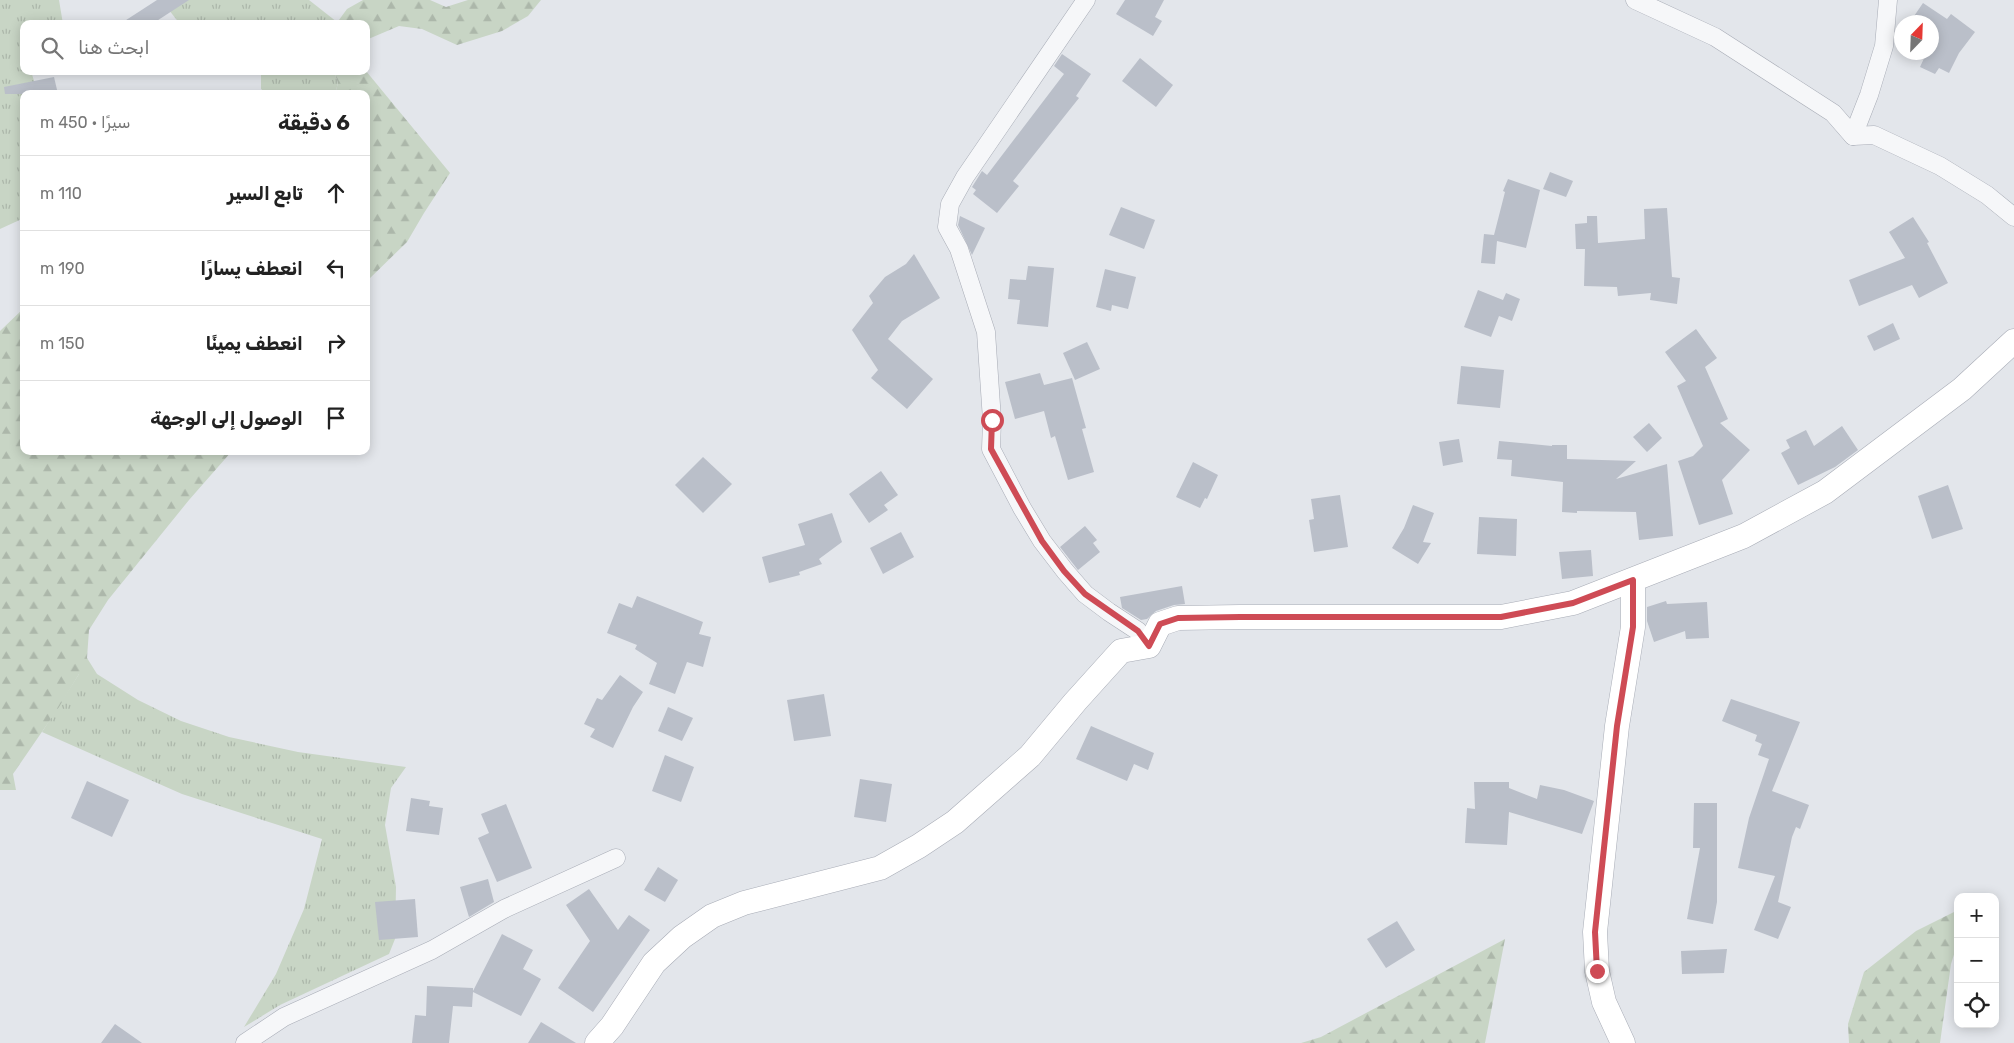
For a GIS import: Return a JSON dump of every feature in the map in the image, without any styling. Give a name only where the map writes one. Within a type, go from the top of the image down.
[{"type":"main road","points":[[597,1043],[612,1026],[654,963],[682,937],[712,916],[744,903],[880,868],[919,846],[955,822],[1030,756],[1074,702],[1121,651],[1149,646],[1160,624],[1178,618],[1501,617],[1573,603],[1744,536],[1825,492],[1962,390],[2014,341]]},
{"type":"main road","points":[[1623,1043],[1604,1002],[1597,971],[1595,932],[1617,726],[1633,627],[1633,580]]},
{"type":"street","points":[[1086,0],[965,178],[950,204],[947,226],[959,249],[986,332],[992,420],[991,449],[1032,524],[1064,571],[1085,594],[1138,631],[1149,646]]},
{"type":"street","points":[[1635,0],[1715,37],[1833,113],[1852,136]]},
{"type":"street","points":[[1852,136],[1869,94],[1884,46],[1888,0]]},
{"type":"street","points":[[1852,136],[1874,136],[1940,166],[1987,195],[2014,217]]},
{"type":"street","points":[[245,1043],[284,1017],[432,950],[504,909],[616,858]]},
{"type":"green space","points":[[0,0],[59,0],[62,20],[20,20],[20,75],[32,75],[37,90],[20,90],[20,220],[0,229]]},
{"type":"green space","points":[[161,0],[309,0],[334,20],[177,20]]},
{"type":"green space","points":[[363,0],[430,0],[446,7],[468,0],[541,0],[528,16],[502,31],[457,45],[422,29],[399,26],[370,38],[370,20],[339,20],[347,9]]},
{"type":"green space","points":[[261,75],[335,75],[338,83],[336,90],[261,89]]},
{"type":"green space","points":[[335,75],[369,75],[450,173],[407,242],[370,278],[370,90],[336,90],[338,83]]},
{"type":"green space","points":[[20,312],[20,455],[228,455],[189,500],[108,600],[89,630],[87,658],[97,674],[79,674],[13,774],[16,790],[0,790],[0,331]]},
{"type":"green space","points":[[79,674],[97,674],[138,700],[181,721],[229,737],[298,752],[406,767],[391,788],[385,825],[396,887],[395,939],[389,954],[280,1005],[244,1027],[276,974],[304,909],[322,839],[182,794],[42,732]]},
{"type":"green space","points":[[1954,912],[1954,955],[1940,1043],[1849,1043],[1848,1024],[1864,972],[1916,931]]},
{"type":"green space","points":[[1505,939],[1485,1043],[1301,1043],[1321,1037]]},
{"type":"building","points":[[157,0],[189,0],[158,20],[126,20]]},
{"type":"building","points":[[1125,0],[1164,0],[1155,17],[1162,21],[1153,36],[1116,14]]},
{"type":"building","points":[[1923,3],[1947,19],[1951,14],[1975,32],[1959,53],[1949,73],[1939,68],[1935,74],[1920,67],[1923,60],[1939,60],[1939,15],[1915,15]]},
{"type":"building","points":[[1062,54],[1091,74],[1076,96],[1079,98],[1013,181],[1019,186],[997,213],[973,194],[976,190],[972,187],[982,171],[987,175],[1064,74],[1054,66]]},
{"type":"building","points":[[1140,58],[1173,85],[1156,107],[1122,81]]},
{"type":"building","points":[[54,77],[57,90],[20,90],[20,94],[5,94],[4,87]]},
{"type":"building","points":[[1550,172],[1573,181],[1566,197],[1543,189]]},
{"type":"building","points":[[1508,179],[1540,190],[1526,248],[1497,241],[1495,264],[1481,263],[1484,234],[1494,235],[1505,192],[1503,191]]},
{"type":"building","points":[[1121,207],[1155,220],[1144,249],[1109,235]]},
{"type":"building","points":[[1667,208],[1672,277],[1680,278],[1677,304],[1650,300],[1651,293],[1618,296],[1617,287],[1584,286],[1585,249],[1576,249],[1575,224],[1587,223],[1587,216],[1597,216],[1598,243],[1645,239],[1644,209]]},
{"type":"building","points":[[960,216],[985,228],[972,255],[958,225]]},
{"type":"building","points":[[1913,217],[1929,242],[1927,243],[1948,283],[1919,298],[1912,285],[1859,306],[1849,280],[1905,258],[1889,232]]},
{"type":"building","points":[[914,254],[940,298],[902,321],[888,339],[933,379],[907,409],[871,378],[878,370],[852,330],[873,303],[869,296],[885,277],[906,264]]},
{"type":"building","points":[[1028,266],[1054,268],[1048,327],[1017,324],[1020,300],[1008,299],[1010,279],[1026,280]]},
{"type":"building","points":[[1105,269],[1136,277],[1128,309],[1112,305],[1111,311],[1096,307]]},
{"type":"building","points":[[1478,290],[1503,300],[1506,293],[1520,299],[1512,321],[1499,316],[1491,337],[1464,327]]},
{"type":"building","points":[[1893,323],[1900,339],[1874,351],[1867,336]]},
{"type":"building","points":[[1696,329],[1717,358],[1705,367],[1728,419],[1720,423],[1750,450],[1722,480],[1733,514],[1699,525],[1678,461],[1693,456],[1703,446],[1677,386],[1686,381],[1665,352]]},
{"type":"building","points":[[1087,342],[1100,369],[1075,380],[1063,353]]},
{"type":"building","points":[[1461,366],[1504,370],[1500,408],[1457,404]]},
{"type":"building","points":[[1040,373],[1044,385],[1072,378],[1086,428],[1082,429],[1094,472],[1068,480],[1055,436],[1051,438],[1044,411],[1015,419],[1005,382]]},
{"type":"building","points":[[1649,423],[1662,438],[1647,452],[1633,437]]},
{"type":"building","points":[[1842,426],[1858,450],[1835,467],[1798,485],[1781,453],[1790,448],[1786,440],[1806,430],[1814,446]]},
{"type":"building","points":[[1459,439],[1463,462],[1443,466],[1439,442]]},
{"type":"building","points":[[1499,441],[1552,446],[1567,445],[1567,459],[1636,461],[1616,479],[1667,464],[1673,536],[1639,540],[1636,512],[1562,512],[1563,482],[1511,476],[1512,460],[1497,459]]},
{"type":"building","points":[[703,457],[732,484],[703,513],[675,485]]},
{"type":"building","points":[[1193,462],[1218,475],[1207,499],[1205,498],[1200,508],[1176,497]]},
{"type":"building","points":[[881,471],[898,495],[884,505],[888,510],[869,523],[849,494]]},
{"type":"building","points":[[1948,485],[1963,529],[1932,539],[1918,496]]},
{"type":"building","points":[[1340,495],[1348,547],[1314,552],[1309,520],[1314,519],[1311,499]]},
{"type":"building","points":[[1413,505],[1434,513],[1423,542],[1431,543],[1418,564],[1392,548],[1404,528]]},
{"type":"building","points":[[832,513],[842,542],[819,559],[822,564],[799,572],[800,575],[769,583],[762,557],[805,545],[798,524]]},
{"type":"building","points":[[1479,517],[1517,519],[1516,556],[1477,554]]},
{"type":"building","points":[[1085,526],[1097,540],[1093,543],[1100,552],[1078,570],[1060,547]]},
{"type":"building","points":[[901,532],[914,557],[883,574],[870,548]]},
{"type":"building","points":[[1591,550],[1593,576],[1562,579],[1559,552]]},
{"type":"building","points":[[1182,586],[1185,604],[1174,605],[1156,611],[1147,619],[1141,620],[1122,608],[1120,597]]},
{"type":"building","points":[[637,596],[703,622],[699,634],[711,637],[703,667],[687,662],[675,694],[649,684],[657,663],[635,649],[637,645],[607,633],[619,603],[632,608]]},
{"type":"building","points":[[1666,601],[1667,604],[1707,602],[1709,638],[1686,639],[1685,631],[1654,642],[1647,621],[1647,607]]},
{"type":"building","points":[[620,675],[643,692],[633,707],[613,748],[590,737],[595,729],[584,724],[597,698],[602,700]]},
{"type":"building","points":[[824,694],[831,736],[794,741],[787,700]]},
{"type":"building","points":[[1731,699],[1800,722],[1772,791],[1809,805],[1800,829],[1796,827],[1792,837],[1778,902],[1791,907],[1778,939],[1754,930],[1775,876],[1738,868],[1749,818],[1769,759],[1758,755],[1762,744],[1755,741],[1757,735],[1722,721]]},
{"type":"building","points":[[668,707],[693,718],[682,741],[658,731]]},
{"type":"building","points":[[1091,726],[1154,753],[1148,770],[1134,764],[1127,781],[1076,759]]},
{"type":"building","points":[[665,755],[694,767],[681,802],[652,791]]},
{"type":"building","points":[[860,779],[892,784],[886,822],[854,817]]},
{"type":"building","points":[[87,781],[129,800],[112,837],[71,818]]},
{"type":"building","points":[[1474,782],[1509,782],[1509,788],[1537,799],[1540,785],[1564,790],[1594,801],[1582,834],[1509,812],[1507,845],[1465,843],[1467,808],[1475,809]]},
{"type":"building","points":[[411,798],[430,801],[429,806],[443,808],[439,835],[406,831]]},
{"type":"building","points":[[1694,803],[1717,803],[1717,902],[1713,924],[1687,919],[1700,848],[1693,848]]},
{"type":"building","points":[[506,804],[532,868],[497,882],[478,838],[489,833],[481,814]]},
{"type":"building","points":[[658,867],[678,880],[665,902],[644,890]]},
{"type":"building","points":[[488,879],[494,902],[469,917],[460,887]]},
{"type":"building","points":[[589,889],[618,930],[629,915],[650,930],[593,1012],[558,988],[590,941],[566,905]]},
{"type":"building","points":[[415,899],[418,937],[379,940],[375,902]]},
{"type":"building","points":[[1397,921],[1415,950],[1386,968],[1367,939]]},
{"type":"building","points":[[502,934],[533,950],[523,969],[541,979],[521,1016],[473,992],[472,1007],[453,1006],[449,1043],[412,1043],[415,1015],[426,1016],[427,986],[473,988],[473,991]]},
{"type":"building","points":[[1727,949],[1724,973],[1682,974],[1681,951]]},
{"type":"building","points":[[541,1022],[576,1043],[528,1043]]},
{"type":"building","points":[[115,1024],[142,1043],[101,1043]]},
{"type":"route","points":[[992,420],[991,449],[1042,541],[1064,571],[1085,594],[1138,631],[1149,646],[1160,624],[1178,618],[1501,617],[1573,603],[1633,580],[1633,627],[1617,726],[1595,932],[1597,971]]}]
